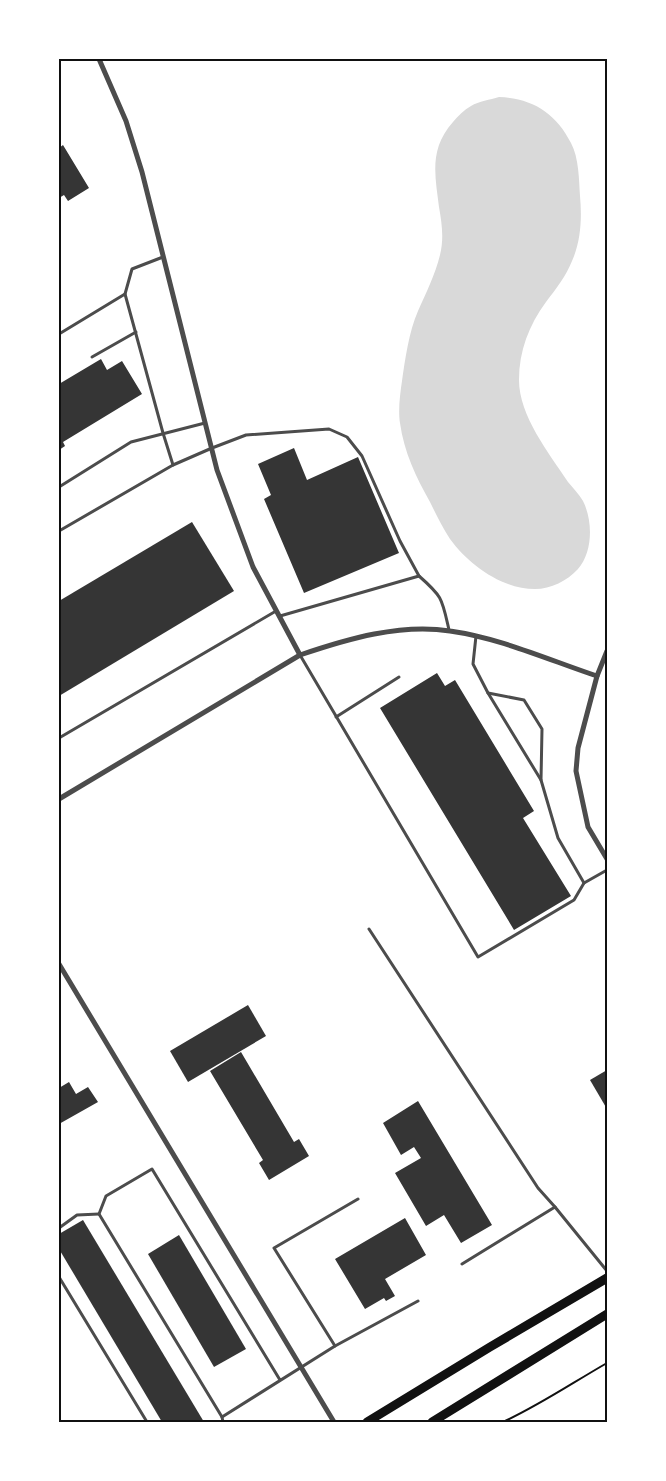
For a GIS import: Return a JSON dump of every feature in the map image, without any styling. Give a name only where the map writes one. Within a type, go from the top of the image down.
[{"type":"main road","points":[[367,1422],[607,1278]]},
{"type":"main road","points":[[432,1422],[607,1314]]},
{"type":"street","points":[[99,59],[126,121],[142,172],[217,470],[252,567],[300,655]]},
{"type":"street","points":[[59,799],[300,655],[378,634],[414,629],[449,630],[476,636],[597,676]]},
{"type":"street","points":[[607,650],[597,676],[578,748],[576,771],[588,827],[607,859]]},
{"type":"street","points":[[59,964],[334,1422]]},
{"type":"lane","points":[[164,257],[132,269],[125,294],[173,465]]},
{"type":"lane","points":[[59,334],[125,294]]},
{"type":"lane","points":[[92,357],[136,332]]},
{"type":"lane","points":[[59,487],[131,442],[205,423]]},
{"type":"lane","points":[[59,531],[173,465],[246,435],[329,428],[347,437],[362,456],[400,541],[419,576],[436,591],[442,600],[449,630]]},
{"type":"lane","points":[[280,617],[419,576]]},
{"type":"lane","points":[[59,738],[276,611]]},
{"type":"lane","points":[[476,636],[473,664],[488,693],[541,780],[558,838],[584,883]]},
{"type":"lane","points":[[300,655],[478,957],[574,900],[584,883],[607,870]]},
{"type":"lane","points":[[336,716],[399,677]]},
{"type":"lane","points":[[488,693],[524,700],[542,729],[541,780]]},
{"type":"lane","points":[[368,929],[538,1188],[607,1271]]},
{"type":"lane","points":[[99,1214],[106,1196],[152,1169],[280,1380]]},
{"type":"lane","points":[[335,1346],[274,1248],[358,1200]]},
{"type":"lane","points":[[462,1264],[555,1207]]},
{"type":"lane","points":[[59,1228],[77,1216],[99,1214]]},
{"type":"lane","points":[[99,1214],[222,1417],[223,1422]]},
{"type":"lane","points":[[59,1277],[147,1422]]},
{"type":"lane","points":[[222,1417],[335,1346],[418,1301]]},
{"type":"path","points":[[503,1422],[542,1403],[566,1386],[607,1363]]},
{"type":"shaded area","points":[[499,97],[522,100],[532,104],[542,109],[558,123],[574,149],[579,176],[581,221],[577,246],[567,272],[530,329],[523,349],[519,380],[520,394],[524,407],[536,434],[583,501],[589,518],[590,536],[587,554],[578,569],[558,584],[541,589],[523,588],[499,580],[487,574],[458,549],[444,530],[415,474],[404,444],[399,418],[401,391],[410,336],[415,319],[436,270],[441,249],[442,225],[435,173],[440,142],[445,132],[461,113],[474,104]]},
{"type":"building","points":[[63,145],[89,188],[68,201],[64,195],[59,198],[59,148]]},
{"type":"building","points":[[101,359],[107,370],[122,361],[142,394],[63,442],[65,446],[59,450],[59,384]]},
{"type":"building","points":[[294,448],[307,480],[358,457],[399,553],[304,593],[264,499],[271,495],[258,464]]},
{"type":"building","points":[[192,522],[234,591],[59,696],[59,601]]},
{"type":"building","points":[[437,673],[445,686],[455,680],[534,811],[523,818],[571,896],[514,930],[380,708]]},
{"type":"building","points":[[248,1005],[266,1036],[188,1082],[170,1051]]},
{"type":"building","points":[[241,1052],[294,1142],[299,1139],[309,1156],[269,1180],[259,1163],[263,1160],[210,1071]]},
{"type":"building","points":[[607,1070],[607,1109],[590,1080]]},
{"type":"building","points":[[69,1082],[76,1094],[88,1087],[98,1102],[59,1124],[59,1088]]},
{"type":"building","points":[[418,1101],[492,1225],[461,1243],[444,1215],[426,1226],[395,1173],[421,1158],[414,1147],[401,1155],[383,1123]]},
{"type":"building","points":[[405,1218],[426,1255],[385,1279],[395,1296],[386,1301],[384,1298],[365,1309],[335,1259]]},
{"type":"building","points":[[83,1220],[204,1422],[162,1422],[59,1249],[59,1234]]},
{"type":"building","points":[[179,1235],[246,1349],[214,1367],[148,1254]]}]
